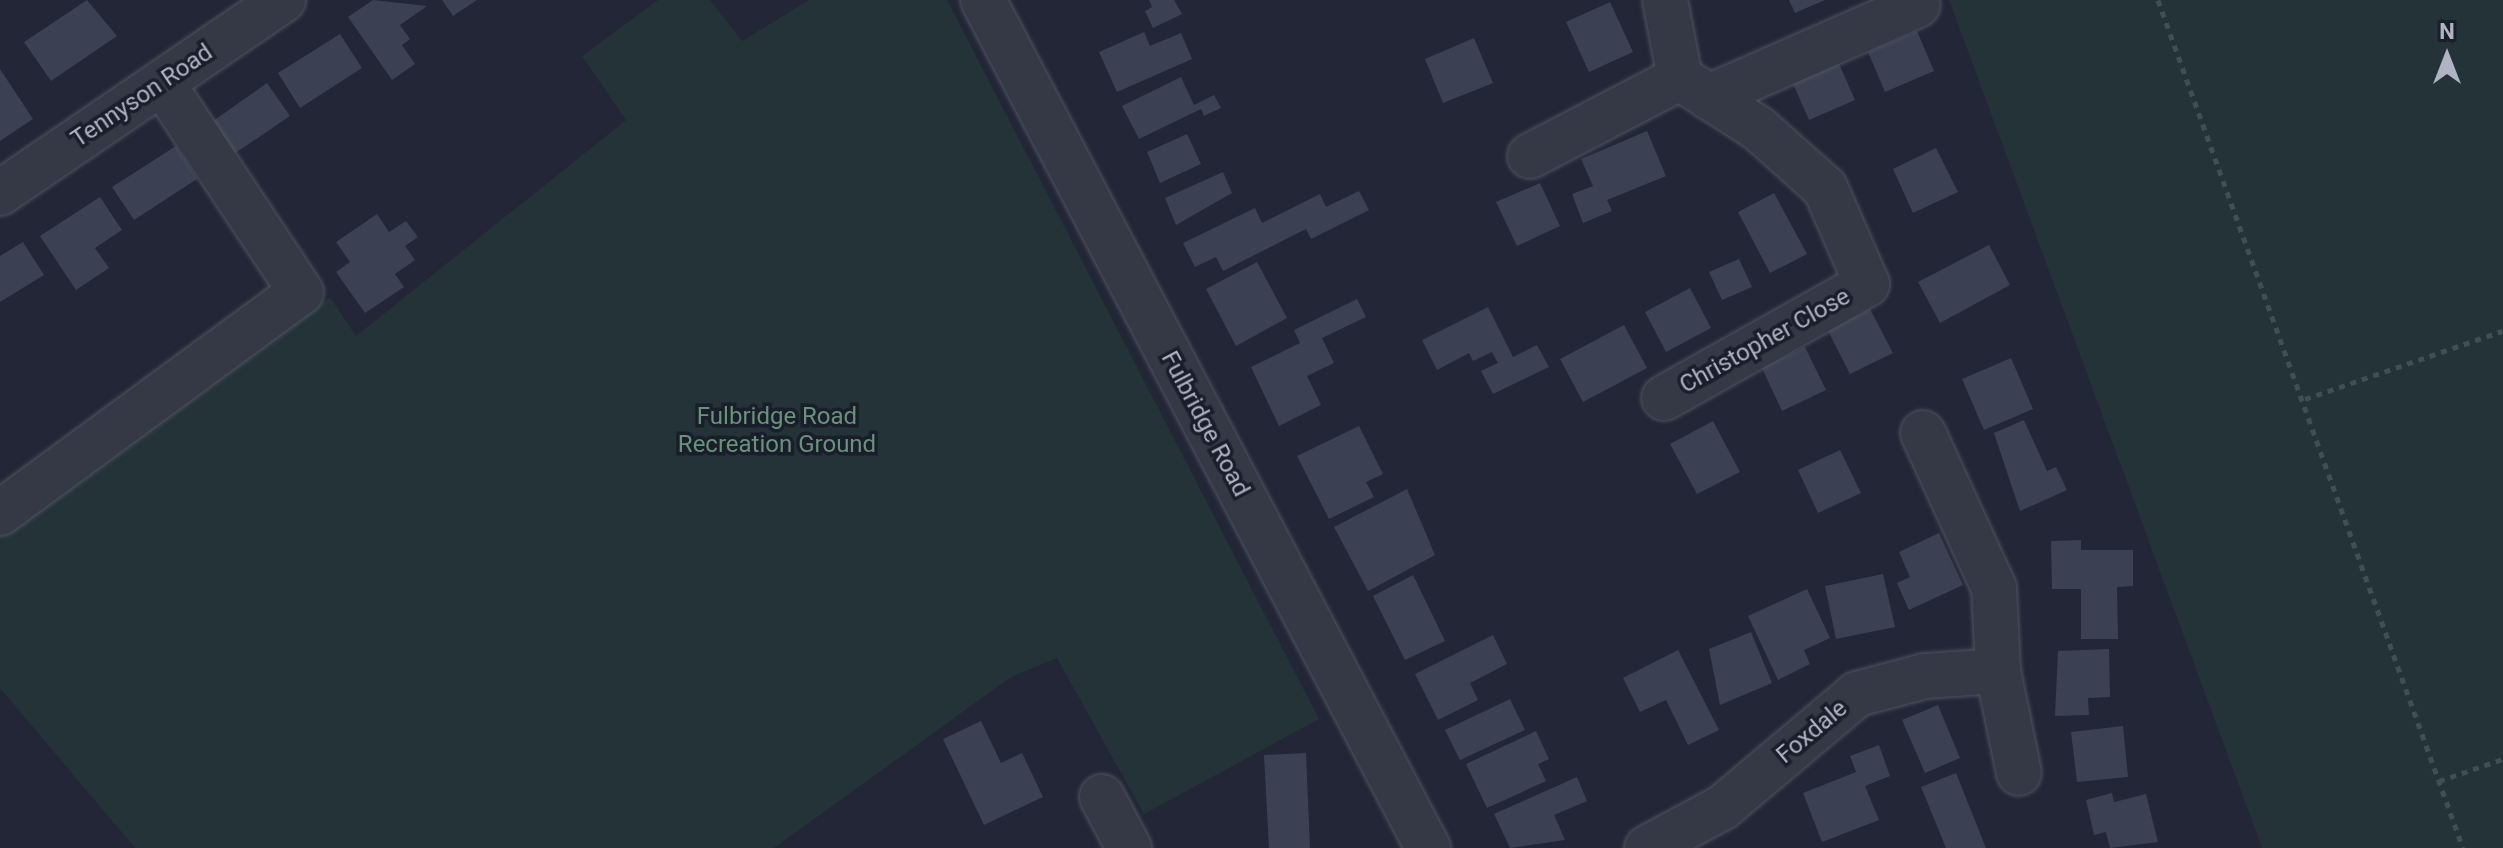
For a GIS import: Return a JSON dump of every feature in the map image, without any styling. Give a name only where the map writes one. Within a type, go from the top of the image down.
[{"type":"street","name":"Tennyson Road","points":[[0,193],[283,0]]},
{"type":"street","points":[[1665,0],[1695,88]]},
{"type":"street","name":"Fulbridge Road","points":[[991,4],[1428,848]]},
{"type":"street","points":[[1530,156],[1695,88],[1918,5]]},
{"type":"street","points":[[0,513],[301,292],[162,83]]},
{"type":"street","name":"Christopher Close","points":[[1664,398],[1867,284],[1825,188],[1695,88]]},
{"type":"street","points":[[1923,433],[1994,588],[1998,671],[2019,773]]},
{"type":"street","name":"Foxdale","points":[[1647,848],[1723,807],[1857,694],[1925,676],[1998,671]]},
{"type":"street","points":[[1102,797],[1129,848]]},
{"type":"path","points":[[2158,0],[2305,399],[2463,848]]},
{"type":"path","points":[[2305,399],[2503,331]]},
{"type":"path","points":[[2439,781],[2503,759]]},
{"type":"green space","name":"Fulbridge Road Recreation Ground","points":[[658,0],[710,0],[742,41],[809,0],[947,0],[1319,719],[1144,814],[1057,658],[1011,677],[774,848],[135,848],[0,688],[0,532],[330,297],[356,336],[626,120],[582,56]]},
{"type":"green space","points":[[1949,0],[2503,0],[2503,848],[2262,848]]},
{"type":"building","points":[[87,0],[117,36],[51,81],[24,42]]},
{"type":"building","points":[[373,0],[427,6],[400,25],[410,39],[402,45],[415,64],[392,80],[348,17]]},
{"type":"building","points":[[442,0],[477,0],[453,16]]},
{"type":"building","points":[[1149,0],[1174,0],[1182,14],[1153,28],[1145,11],[1152,7]]},
{"type":"building","points":[[1789,0],[1825,0],[1795,13]]},
{"type":"building","points":[[1610,2],[1633,52],[1589,72],[1566,22]]},
{"type":"building","points":[[1917,31],[1934,71],[1885,92],[1868,52]]},
{"type":"building","points":[[1144,32],[1150,46],[1181,33],[1192,59],[1117,92],[1099,52]]},
{"type":"building","points":[[340,34],[362,68],[300,108],[278,73]]},
{"type":"building","points":[[1474,38],[1493,83],[1443,103],[1425,59]]},
{"type":"building","points":[[1837,59],[1855,100],[1809,120],[1791,79]]},
{"type":"building","points":[[0,69],[33,119],[0,141]]},
{"type":"building","points":[[1181,77],[1194,105],[1214,95],[1221,108],[1204,116],[1201,109],[1139,139],[1122,106]]},
{"type":"building","points":[[267,83],[290,116],[228,158],[206,126]]},
{"type":"building","points":[[1647,131],[1666,176],[1607,200],[1612,211],[1583,223],[1572,194],[1593,186],[1581,159]]},
{"type":"building","points":[[1187,134],[1201,164],[1160,183],[1147,152]]},
{"type":"building","points":[[176,146],[197,179],[134,220],[112,187]]},
{"type":"building","points":[[1936,148],[1958,192],[1913,213],[1893,169]]},
{"type":"building","points":[[1223,172],[1232,193],[1176,225],[1165,198]]},
{"type":"building","points":[[1540,183],[1560,226],[1517,246],[1496,202]]},
{"type":"building","points":[[1359,191],[1369,210],[1311,239],[1306,229],[1223,271],[1216,257],[1195,267],[1183,243],[1255,208],[1262,223],[1320,194],[1326,207]]},
{"type":"building","points":[[1774,193],[1807,254],[1770,273],[1738,212]]},
{"type":"building","points":[[100,197],[122,230],[95,248],[109,268],[76,290],[40,236]]},
{"type":"building","points":[[377,214],[389,232],[406,221],[418,237],[405,246],[415,260],[395,274],[404,287],[365,313],[336,272],[350,262],[336,242]]},
{"type":"building","points":[[23,242],[44,275],[0,302],[0,256]]},
{"type":"building","points":[[1989,245],[2010,285],[1940,323],[1918,282]]},
{"type":"building","points":[[1739,259],[1752,287],[1722,300],[1709,272]]},
{"type":"building","points":[[1257,262],[1287,318],[1236,346],[1206,289]]},
{"type":"building","points":[[1690,288],[1711,328],[1666,352],[1645,312]]},
{"type":"building","points":[[1357,299],[1366,317],[1322,338],[1334,363],[1307,376],[1321,405],[1279,426],[1251,367],[1300,343],[1294,330]]},
{"type":"building","points":[[1488,307],[1513,357],[1537,345],[1549,367],[1493,394],[1481,371],[1498,363],[1492,352],[1473,361],[1469,353],[1437,370],[1422,340]]},
{"type":"building","points":[[1870,309],[1893,353],[1850,374],[1828,331]]},
{"type":"building","points":[[1624,325],[1647,368],[1583,402],[1560,359]]},
{"type":"building","points":[[1805,347],[1826,390],[1782,411],[1762,368]]},
{"type":"building","points":[[2011,358],[2033,409],[1984,430],[1962,379]]},
{"type":"building","points":[[2024,420],[2047,471],[2056,467],[2067,490],[2020,511],[1994,433]]},
{"type":"building","points":[[1713,421],[1740,472],[1697,494],[1670,444]]},
{"type":"building","points":[[1359,426],[1383,474],[1366,482],[1374,497],[1329,519],[1297,456]]},
{"type":"building","points":[[1840,450],[1861,493],[1818,513],[1798,470]]},
{"type":"building","points":[[1407,489],[1435,555],[1368,591],[1334,527]]},
{"type":"building","points":[[1939,533],[1963,585],[1909,610],[1897,583],[1910,577],[1899,552]]},
{"type":"building","points":[[2081,540],[2081,550],[2133,550],[2133,586],[2117,587],[2118,639],[2081,639],[2081,589],[2052,589],[2051,541]]},
{"type":"building","points":[[1883,574],[1895,627],[1836,639],[1825,586]]},
{"type":"building","points":[[1413,575],[1445,641],[1405,660],[1373,596]]},
{"type":"building","points":[[1807,589],[1830,638],[1804,650],[1810,664],[1778,680],[1748,616]]},
{"type":"building","points":[[1751,632],[1772,683],[1720,705],[1709,649]]},
{"type":"building","points":[[1493,635],[1507,664],[1470,683],[1478,700],[1438,720],[1415,674]]},
{"type":"building","points":[[2109,649],[2110,697],[2088,698],[2089,715],[2055,716],[2058,651]]},
{"type":"building","points":[[1678,650],[1719,730],[1688,745],[1666,700],[1640,712],[1623,678]]},
{"type":"building","points":[[1510,699],[1525,730],[1460,760],[1445,730]]},
{"type":"building","points":[[1938,705],[1960,758],[1925,773],[1902,720]]},
{"type":"building","points":[[981,721],[1001,763],[1022,753],[1043,797],[984,825],[943,739]]},
{"type":"building","points":[[2123,726],[2128,777],[2077,782],[2071,732]]},
{"type":"building","points":[[1536,731],[1549,759],[1538,764],[1546,781],[1487,808],[1466,764]]},
{"type":"building","points":[[1879,745],[1890,776],[1865,786],[1879,820],[1822,842],[1803,793],[1856,772],[1850,756]]},
{"type":"building","points":[[1306,753],[1310,848],[1269,848],[1264,755]]},
{"type":"building","points":[[1956,773],[1986,848],[1946,848],[1921,787]]},
{"type":"building","points":[[1577,777],[1587,801],[1554,815],[1565,840],[1510,848],[1494,814]]},
{"type":"building","points":[[2112,793],[2114,802],[2146,794],[2158,842],[2110,848],[2106,832],[2094,835],[2086,800]]}]
